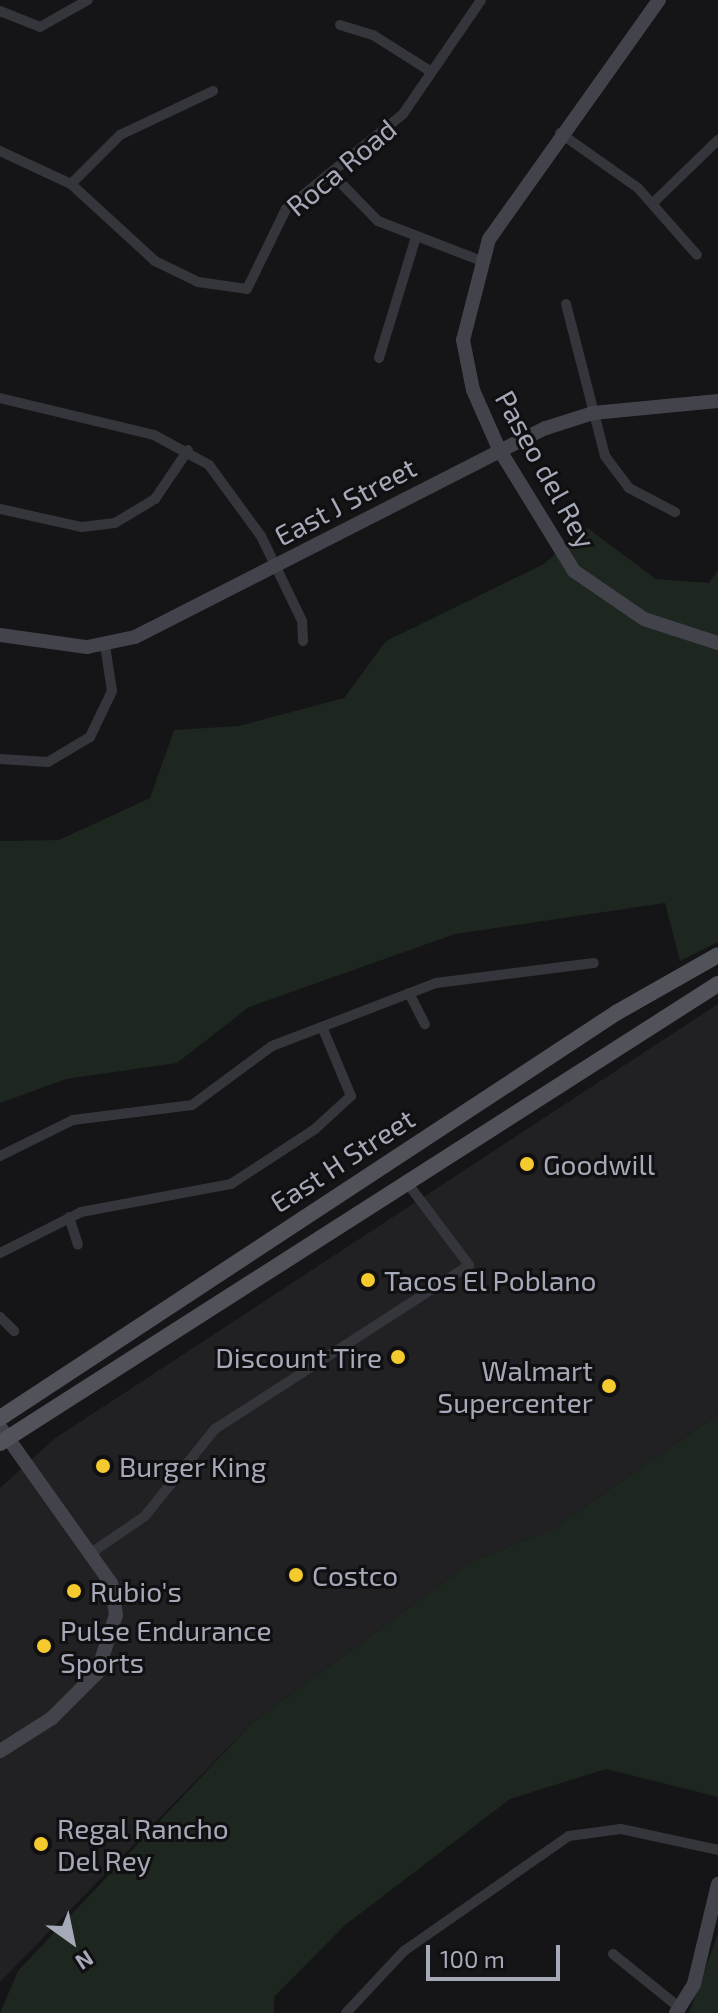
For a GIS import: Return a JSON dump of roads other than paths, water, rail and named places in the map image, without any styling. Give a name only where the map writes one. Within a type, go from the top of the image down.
[{"type":"main road","name":"East H Street","points":[[0,1418],[434,1131],[718,955]]},
{"type":"main road","name":"East H Street","points":[[3,1436],[718,984]]},
{"type":"main road","points":[[405,1180],[403,1165],[434,1140],[434,1131]]},
{"type":"street","points":[[0,11],[40,27],[88,0]]},
{"type":"street","name":"Roca Road","points":[[71,184],[155,261],[234,291],[256,280],[286,209],[390,128],[481,0]]},
{"type":"street","name":"Paseo del Rey","points":[[659,0],[559,133],[479,260],[463,340],[473,390],[499,449],[574,571],[644,619],[718,643]]},
{"type":"street","points":[[340,25],[373,35],[430,71]]},
{"type":"street","points":[[0,151],[71,184],[120,135],[213,91]]},
{"type":"street","points":[[559,133],[653,203],[697,255]]},
{"type":"street","points":[[653,203],[718,140]]},
{"type":"street","points":[[332,174],[355,204],[416,237],[479,260]]},
{"type":"street","points":[[379,358],[416,237]]},
{"type":"street","points":[[566,304],[593,413],[614,472],[642,498],[675,512]]},
{"type":"street","points":[[0,398],[151,434],[188,450],[234,491],[302,621],[303,641]]},
{"type":"street","name":"East J Street","points":[[0,635],[105,645],[162,626],[499,449],[593,413],[718,401]]},
{"type":"street","points":[[0,509],[82,527],[115,523],[155,499],[188,450]]},
{"type":"street","points":[[0,759],[48,762],[90,737],[112,691],[105,645]]},
{"type":"street","points":[[0,1156],[63,1123],[192,1105],[272,1046],[444,981],[594,963]]},
{"type":"street","points":[[409,993],[425,1024]]},
{"type":"street","points":[[0,1253],[69,1217],[231,1184],[348,1106],[351,1096],[323,1029]]},
{"type":"street","points":[[91,1553],[145,1516],[215,1429],[469,1265],[405,1180]]},
{"type":"street","points":[[69,1217],[78,1245]]},
{"type":"street","points":[[0,1317],[14,1331]]},
{"type":"street","points":[[0,1751],[69,1704],[109,1654],[111,1583],[3,1436]]},
{"type":"street","points":[[346,2013],[404,1951],[569,1836],[621,1829],[718,1850]]},
{"type":"street","points":[[613,1954],[678,2010],[694,1984],[718,1884]]},
{"type":"place","name":"Goodwill","points":[[527,1164]]},
{"type":"place","name":"Tacos El Poblano","points":[[368,1280]]},
{"type":"place","name":"Discount Tire","points":[[398,1357]]},
{"type":"place","name":"Walmart Supercenter","points":[[609,1386]]},
{"type":"place","name":"Burger King","points":[[103,1466]]},
{"type":"place","name":"Costco","points":[[296,1575]]},
{"type":"place","name":"Rubio's","points":[[74,1591]]},
{"type":"place","name":"Pulse Endurance Sports","points":[[44,1646]]},
{"type":"place","name":"Regal Rancho Del Rey","points":[[41,1844]]}]
